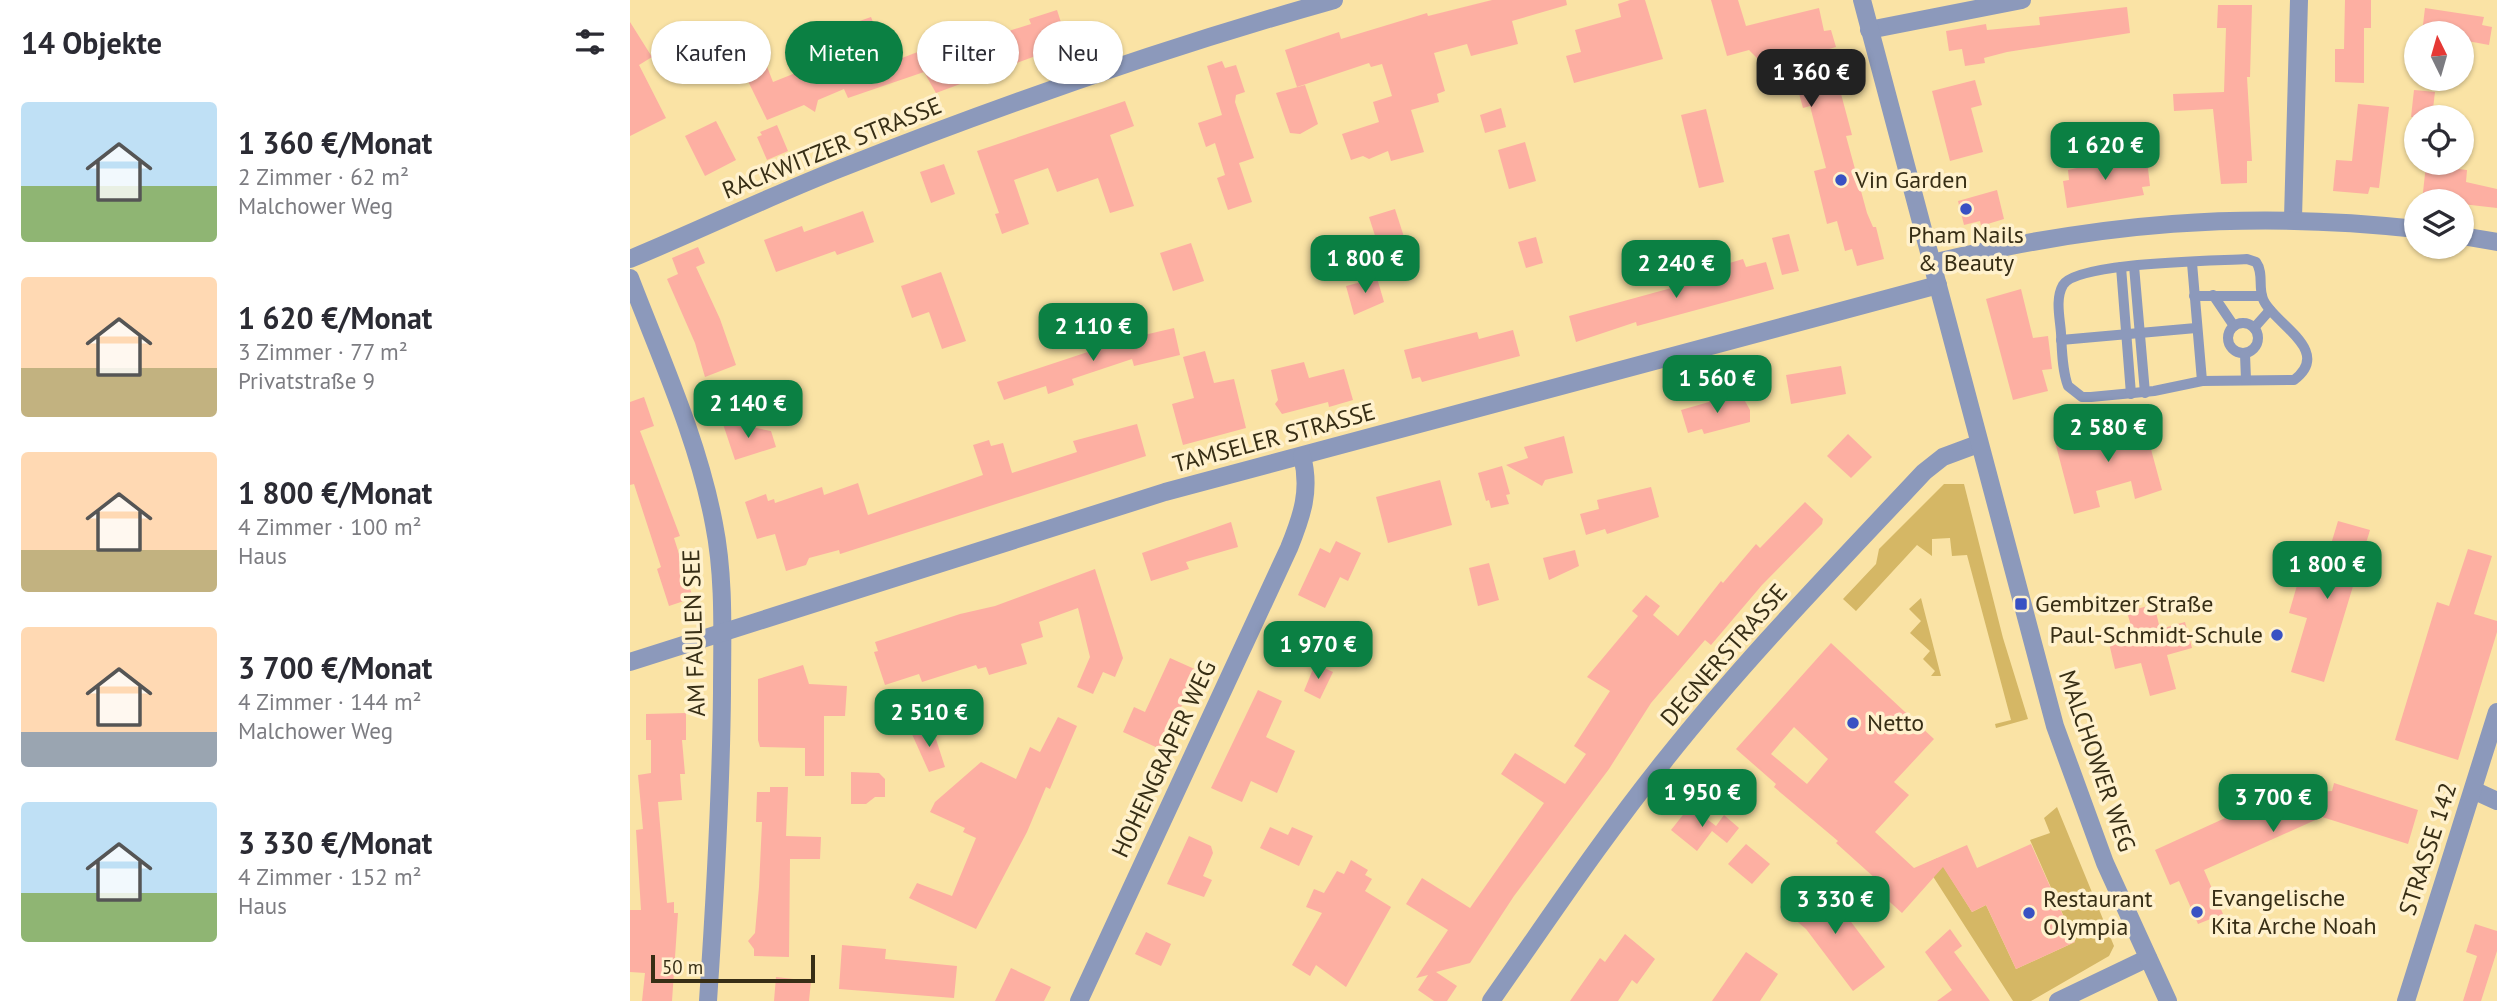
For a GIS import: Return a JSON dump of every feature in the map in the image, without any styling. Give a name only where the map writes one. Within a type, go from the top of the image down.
[{"type":"street","name":"RACKWITZER STRASSE","points":[[630,259],[805,183],[1009,104],[1262,20],[1334,0]]},
{"type":"street","name":"MALCHOWER WEG","points":[[1862,0],[2055,726],[2105,863],[2168,1001]]},
{"type":"street","points":[[1869,30],[2022,0]]},
{"type":"street","points":[[2293,219],[2299,0]]},
{"type":"street","points":[[1932,263],[2050,238],[2137,226],[2230,219],[2293,219],[2404,228]]},
{"type":"street","points":[[2474,238],[2497,242]]},
{"type":"street","name":"AM FAULEN SEE","points":[[630,278],[705,482],[715,527],[722,635],[721,818],[708,1001]]},
{"type":"street","name":"TAMSELER STRASSE","points":[[630,662],[722,635],[1165,492],[1938,285]]},
{"type":"street","name":"DEGNERSTRASSE","points":[[1492,1001],[1620,817],[1742,670],[1924,472],[1943,457],[1978,444]]},
{"type":"street","name":"HOHENGRAPER WEG","points":[[1079,1001],[1289,548],[1306,502],[1307,476],[1302,456]]},
{"type":"street","name":"STRASSE 142","points":[[2406,1001],[2497,712]]},
{"type":"street","points":[[2473,790],[2497,801]]},
{"type":"street","points":[[2059,1001],[2147,958]]},
{"type":"lane","points":[[2256,261],[2260,267],[2262,296],[2270,310],[2300,339],[2306,362],[2301,374],[2294,380],[2202,381],[2145,393],[2082,397],[2074,393],[2065,379],[2059,304],[2063,285],[2077,274],[2134,266],[2256,261]]},
{"type":"lane","points":[[2192,263],[2202,381]]},
{"type":"lane","points":[[2134,266],[2145,393]]},
{"type":"lane","points":[[2121,267],[2131,394]]},
{"type":"lane","points":[[2213,295],[2234,326]]},
{"type":"lane","points":[[2194,296],[2262,296]]},
{"type":"lane","points":[[2254,328],[2270,310]]},
{"type":"lane","points":[[2243,323],[2254,328],[2258,343],[2252,351],[2245,354],[2234,351],[2228,343],[2234,326],[2243,323]]},
{"type":"lane","points":[[2062,340],[2196,328]]},
{"type":"lane","points":[[2245,354],[2246,380]]},
{"type":"shaded area","points":[[1944,484],[1964,484],[2003,638],[2028,719],[1996,728],[1995,724],[2011,720],[1967,555],[1952,556],[1950,538],[1932,539],[1932,556],[1917,545],[1856,611],[1843,599],[1876,564],[1879,549]]},
{"type":"shaded area","points":[[1921,598],[1941,676],[1931,676],[1935,671],[1923,659],[1930,651],[1910,633],[1921,621],[1909,609]]},
{"type":"shaded area","points":[[2057,807],[2114,946],[2109,956],[2031,1001],[2013,1001],[1925,864],[1938,858],[1972,912],[1986,905],[2016,969],[2075,942],[2030,840],[2050,833],[2044,818]]},
{"type":"building","points":[[1492,0],[1566,0],[1567,5],[1512,21],[1518,44],[1471,56],[1467,44],[1434,53],[1445,91],[1437,94],[1439,102],[1411,110],[1424,152],[1391,161],[1388,151],[1369,159],[1363,156],[1351,160],[1342,134],[1379,122],[1373,102],[1392,96],[1382,64],[1371,67],[1369,63],[1297,87],[1285,50],[1339,32],[1341,39],[1427,13],[1428,16]]},
{"type":"building","points":[[1630,0],[1645,0],[1663,59],[1574,83],[1566,56],[1581,52],[1575,30],[1621,17],[1618,4]]},
{"type":"building","points":[[1711,0],[1738,0],[1746,26],[1819,8],[1824,31],[1831,30],[1836,47],[1829,49],[1852,135],[1846,136],[1867,213],[1873,227],[1876,227],[1884,259],[1857,266],[1852,249],[1845,251],[1837,221],[1827,224],[1814,171],[1826,168],[1810,106],[1803,108],[1793,72],[1765,76],[1762,63],[1749,50],[1727,56]]},
{"type":"building","points":[[2345,0],[2371,0],[2371,28],[2364,28],[2364,83],[2335,82],[2335,49],[2344,49]]},
{"type":"building","points":[[2218,5],[2252,5],[2250,77],[2247,77],[2252,161],[2247,161],[2247,183],[2221,184],[2213,109],[2174,111],[2173,94],[2224,92],[2226,28],[2217,28]]},
{"type":"building","points":[[2127,7],[2130,33],[2007,52],[1984,58],[1985,63],[1965,66],[1962,49],[1949,51],[1946,31],[1986,24],[1987,30],[2040,25],[2039,17]]},
{"type":"building","points":[[2425,8],[2484,17],[2482,25],[2492,27],[2489,45],[2474,42],[2474,21],[2423,21]]},
{"type":"building","points":[[1057,10],[1061,21],[1033,21],[1033,57],[1019,62],[1019,28],[1031,24],[1029,19]]},
{"type":"building","points":[[630,22],[651,55],[639,65],[666,118],[630,136]]},
{"type":"building","points":[[917,52],[917,74],[903,79],[903,58]]},
{"type":"building","points":[[1222,61],[1225,68],[1236,65],[1245,92],[1236,95],[1235,102],[1254,158],[1239,163],[1252,202],[1228,210],[1217,178],[1225,175],[1215,143],[1206,147],[1198,123],[1222,115],[1207,66]]},
{"type":"building","points":[[771,77],[773,82],[785,77],[785,84],[889,84],[848,98],[844,89],[818,100],[815,112],[804,105],[767,120],[749,84],[771,84]]},
{"type":"building","points":[[1975,80],[1982,105],[1971,108],[1983,152],[1950,161],[1932,91]]},
{"type":"building","points":[[931,84],[960,84],[936,93]]},
{"type":"building","points":[[1305,85],[1318,124],[1300,134],[1290,133],[1276,93]]},
{"type":"building","points":[[2414,91],[2435,92],[2433,105],[2412,105]]},
{"type":"building","points":[[1125,101],[1134,126],[1110,135],[1134,206],[1110,213],[1098,178],[1057,192],[1048,168],[1014,180],[1029,224],[1002,234],[995,214],[999,213],[977,151]]},
{"type":"building","points":[[2358,104],[2389,107],[2379,188],[2370,187],[2368,194],[2333,191],[2336,160],[2352,161]]},
{"type":"building","points":[[1501,108],[1506,127],[1485,133],[1480,115]]},
{"type":"building","points":[[1706,109],[1724,182],[1699,188],[1681,115]]},
{"type":"building","points":[[716,121],[736,160],[705,176],[685,136]]},
{"type":"building","points":[[777,125],[788,151],[767,160],[757,137],[762,135],[760,132]]},
{"type":"building","points":[[1525,142],[1536,181],[1509,189],[1498,150]]},
{"type":"building","points":[[2098,160],[2099,166],[2147,160],[2150,186],[2142,187],[2144,195],[2067,208],[2063,181],[2069,180],[2068,170],[2077,168],[2077,164]]},
{"type":"building","points":[[944,164],[955,194],[931,203],[920,172]]},
{"type":"building","points":[[2425,175],[2467,175],[2466,182],[2497,189],[2497,208],[2474,205],[2474,189],[2423,189]]},
{"type":"building","points":[[1997,190],[2004,219],[1981,226],[1980,221],[1964,225],[1958,201]]},
{"type":"building","points":[[1395,209],[1405,240],[1379,248],[1369,217]]},
{"type":"building","points":[[863,211],[874,242],[837,255],[835,251],[776,272],[764,240],[802,226],[804,232]]},
{"type":"building","points":[[1789,234],[1799,271],[1782,275],[1772,238]]},
{"type":"building","points":[[1536,237],[1543,263],[1526,268],[1518,242]]},
{"type":"building","points":[[1191,243],[1204,281],[1173,291],[1160,253]]},
{"type":"building","points":[[698,247],[705,263],[696,267],[720,319],[736,365],[705,377],[695,343],[667,279],[678,274],[672,258]]},
{"type":"building","points":[[1743,259],[1746,267],[1766,262],[1774,289],[1637,326],[1636,322],[1576,342],[1569,316],[1708,278],[1706,270]]},
{"type":"building","points":[[941,272],[966,341],[942,349],[929,312],[912,318],[901,286]]},
{"type":"building","points":[[1377,278],[1384,302],[1354,315],[1346,286]]},
{"type":"building","points":[[2021,289],[2033,338],[2048,336],[2052,369],[2042,370],[2048,391],[2013,400],[1986,299]]},
{"type":"building","points":[[1174,328],[1180,355],[1134,366],[1132,359],[1072,379],[1074,385],[1048,394],[1046,386],[1004,400],[997,382],[1127,339]]},
{"type":"building","points":[[1513,330],[1520,356],[1422,382],[1420,377],[1412,379],[1404,350],[1477,332],[1479,339]]},
{"type":"building","points":[[1205,351],[1214,383],[1234,379],[1246,428],[1183,445],[1172,404],[1194,398],[1183,357]]},
{"type":"building","points":[[1304,362],[1309,378],[1344,369],[1353,400],[1329,407],[1328,402],[1282,414],[1275,404],[1278,400],[1271,370]]},
{"type":"building","points":[[1841,366],[1846,394],[1791,404],[1786,375]]},
{"type":"building","points":[[1741,394],[1750,410],[1750,422],[1704,434],[1702,429],[1688,433],[1681,410],[1709,400]]},
{"type":"building","points":[[644,397],[654,426],[640,431],[680,536],[674,538],[693,598],[669,606],[657,569],[661,567],[634,484],[630,485],[630,402]]},
{"type":"building","points":[[2142,416],[2162,490],[2135,499],[2131,481],[2096,491],[2100,507],[2074,514],[2054,438],[2081,432],[2083,442],[2118,433],[2115,422]]},
{"type":"building","points":[[722,421],[771,431],[776,447],[735,460]]},
{"type":"building","points":[[1137,424],[1146,456],[840,554],[839,550],[809,558],[806,565],[786,571],[775,534],[757,539],[745,502],[766,494],[768,501],[774,499],[775,503],[822,487],[824,495],[858,483],[868,515],[983,475],[973,445],[989,440],[991,446],[1003,443],[1012,473],[1077,452],[1073,441]]},
{"type":"building","points":[[1848,434],[1872,457],[1851,478],[1827,456]]},
{"type":"building","points":[[1564,436],[1573,473],[1545,480],[1542,486],[1506,465],[1528,458],[1524,447]]},
{"type":"building","points":[[1502,466],[1510,494],[1506,495],[1509,504],[1491,508],[1489,500],[1486,501],[1478,473]]},
{"type":"building","points":[[1440,480],[1452,525],[1388,543],[1376,497]]},
{"type":"building","points":[[1651,487],[1659,517],[1607,534],[1605,529],[1586,535],[1580,514],[1599,509],[1597,500]]},
{"type":"building","points":[[1805,502],[1823,519],[1822,524],[1762,585],[1711,645],[1705,640],[1651,703],[1609,769],[1514,896],[1470,963],[1436,972],[1457,986],[1447,1001],[1434,1001],[1418,990],[1428,975],[1416,978],[1448,930],[1406,904],[1422,878],[1470,908],[1544,803],[1501,774],[1515,753],[1565,784],[1586,754],[1574,746],[1610,691],[1587,677],[1638,616],[1632,611],[1646,595],[1660,606],[1653,615],[1678,636],[1721,581],[1723,583],[1756,544],[1760,548]]},
{"type":"building","points":[[2338,521],[2370,530],[2324,682],[2291,672],[2307,618],[2289,613],[2302,568],[2322,574]]},
{"type":"building","points":[[1231,522],[1238,547],[1186,562],[1189,569],[1151,581],[1142,553]]},
{"type":"building","points":[[1336,541],[1361,553],[1348,581],[1340,577],[1325,608],[1298,595],[1320,548],[1330,553]]},
{"type":"building","points":[[2468,549],[2492,556],[2474,614],[2497,621],[2497,632],[2458,760],[2395,740],[2437,602],[2449,606]]},
{"type":"building","points":[[1575,550],[1579,566],[1549,580],[1543,558]]},
{"type":"building","points":[[1489,563],[1499,600],[1478,606],[1469,568]]},
{"type":"building","points":[[1095,569],[1123,658],[1115,677],[1103,672],[1093,694],[1077,687],[1090,657],[1078,608],[1039,622],[1043,637],[1021,644],[1027,664],[989,675],[986,667],[978,669],[976,665],[922,682],[919,674],[885,685],[874,652],[878,651],[875,642],[960,614],[995,606]]},
{"type":"building","points":[[2154,604],[2160,629],[2185,622],[2192,648],[2167,655],[2176,689],[2150,696],[2141,663],[2115,669],[2109,643],[2134,636],[2127,612]]},
{"type":"building","points":[[1831,643],[1934,739],[1894,782],[1909,795],[1875,832],[1914,868],[1967,845],[1977,868],[2031,844],[2075,942],[2016,969],[1986,905],[1972,912],[1943,867],[1902,913],[1871,885],[1876,879],[1836,843],[1838,841],[1774,787],[1776,784],[1736,749]],"holes":[[[1794,727],[1828,759],[1807,784],[1771,754]]]},
{"type":"building","points":[[1170,658],[1199,671],[1160,749],[1123,732],[1134,707],[1145,712]]},
{"type":"building","points":[[1315,664],[1333,672],[1320,699],[1304,691]]},
{"type":"building","points":[[803,665],[809,684],[847,686],[845,716],[824,716],[824,776],[805,776],[805,748],[760,747],[758,740],[758,679]]},
{"type":"building","points":[[1258,690],[1282,701],[1266,737],[1295,751],[1277,793],[1251,781],[1242,802],[1211,788]]},
{"type":"building","points":[[686,713],[686,740],[682,740],[685,774],[680,774],[682,800],[658,802],[667,903],[674,902],[674,913],[678,913],[672,1001],[642,1001],[645,973],[630,972],[630,910],[641,910],[636,830],[643,829],[638,775],[651,773],[651,740],[646,740],[646,714]]},
{"type":"building","points":[[1058,717],[1077,726],[1050,789],[1046,787],[1027,832],[976,929],[909,898],[917,883],[952,896],[976,838],[963,832],[965,828],[930,812],[935,802],[981,762],[1016,779],[1030,747],[1040,752]]},
{"type":"building","points":[[932,727],[945,767],[929,772],[911,732]]},
{"type":"building","points":[[851,772],[879,773],[885,779],[885,797],[875,797],[866,804],[851,804]]},
{"type":"building","points":[[2289,782],[2294,794],[2332,791],[2334,783],[2418,810],[2408,844],[2322,817],[2204,870],[2223,914],[2198,924],[2179,881],[2170,885],[2155,850],[2256,804],[2253,798]]},
{"type":"building","points":[[770,787],[788,787],[786,836],[821,837],[820,859],[790,859],[789,957],[754,956],[754,949],[748,941],[755,933],[759,887],[762,822],[756,822],[757,792],[770,792]]},
{"type":"building","points":[[1690,806],[1716,826],[1724,815],[1739,828],[1727,843],[1712,831],[1697,851],[1671,830]]},
{"type":"building","points":[[1270,827],[1288,835],[1292,827],[1313,836],[1299,866],[1260,848]]},
{"type":"building","points":[[1189,836],[1211,846],[1213,853],[1203,876],[1212,880],[1204,897],[1167,884]]},
{"type":"building","points":[[1746,844],[1770,864],[1752,884],[1728,864]]},
{"type":"building","points":[[1351,860],[1368,870],[1365,875],[1372,879],[1365,891],[1391,907],[1346,987],[1316,965],[1310,976],[1292,965],[1322,913],[1306,907],[1314,889],[1324,893],[1337,871],[1344,874]]},
{"type":"building","points":[[1797,886],[1815,901],[1826,890],[1841,903],[1839,906],[1885,967],[1853,991],[1806,929],[1780,907]]},
{"type":"building","points":[[2475,924],[2497,931],[2497,951],[2481,1001],[2463,1001],[2477,956],[2466,952]]},
{"type":"building","points":[[1950,929],[1962,946],[1954,952],[1990,1001],[1937,1001],[1952,990],[1925,952]]},
{"type":"building","points":[[1146,932],[1171,944],[1161,966],[1135,954]]},
{"type":"building","points":[[1625,934],[1655,959],[1637,984],[1632,980],[1618,1001],[1570,1001],[1600,958],[1605,962]]},
{"type":"building","points":[[842,945],[886,949],[885,959],[957,966],[954,998],[839,989]]},
{"type":"building","points":[[1746,952],[1778,974],[1760,1001],[1712,1001]]},
{"type":"building","points":[[1011,968],[1051,987],[1044,1001],[995,1001]]},
{"type":"building","points":[[776,977],[811,981],[809,1001],[774,1001]]},
{"type":"place","name":"Vin Garden","points":[[1841,180]]},
{"type":"place","name":"Pham Nails & Beauty","points":[[1966,209]]},
{"type":"place","name":"Gembitzer Straße","points":[[2021,604]]},
{"type":"place","name":"Paul-Schmidt-Schule","points":[[2277,635]]},
{"type":"place","name":"Netto","points":[[1853,723]]},
{"type":"place","name":"Evangelische Kita Arche Noah","points":[[2197,912]]},
{"type":"place","name":"Restaurant Olympia","points":[[2029,913]]}]
